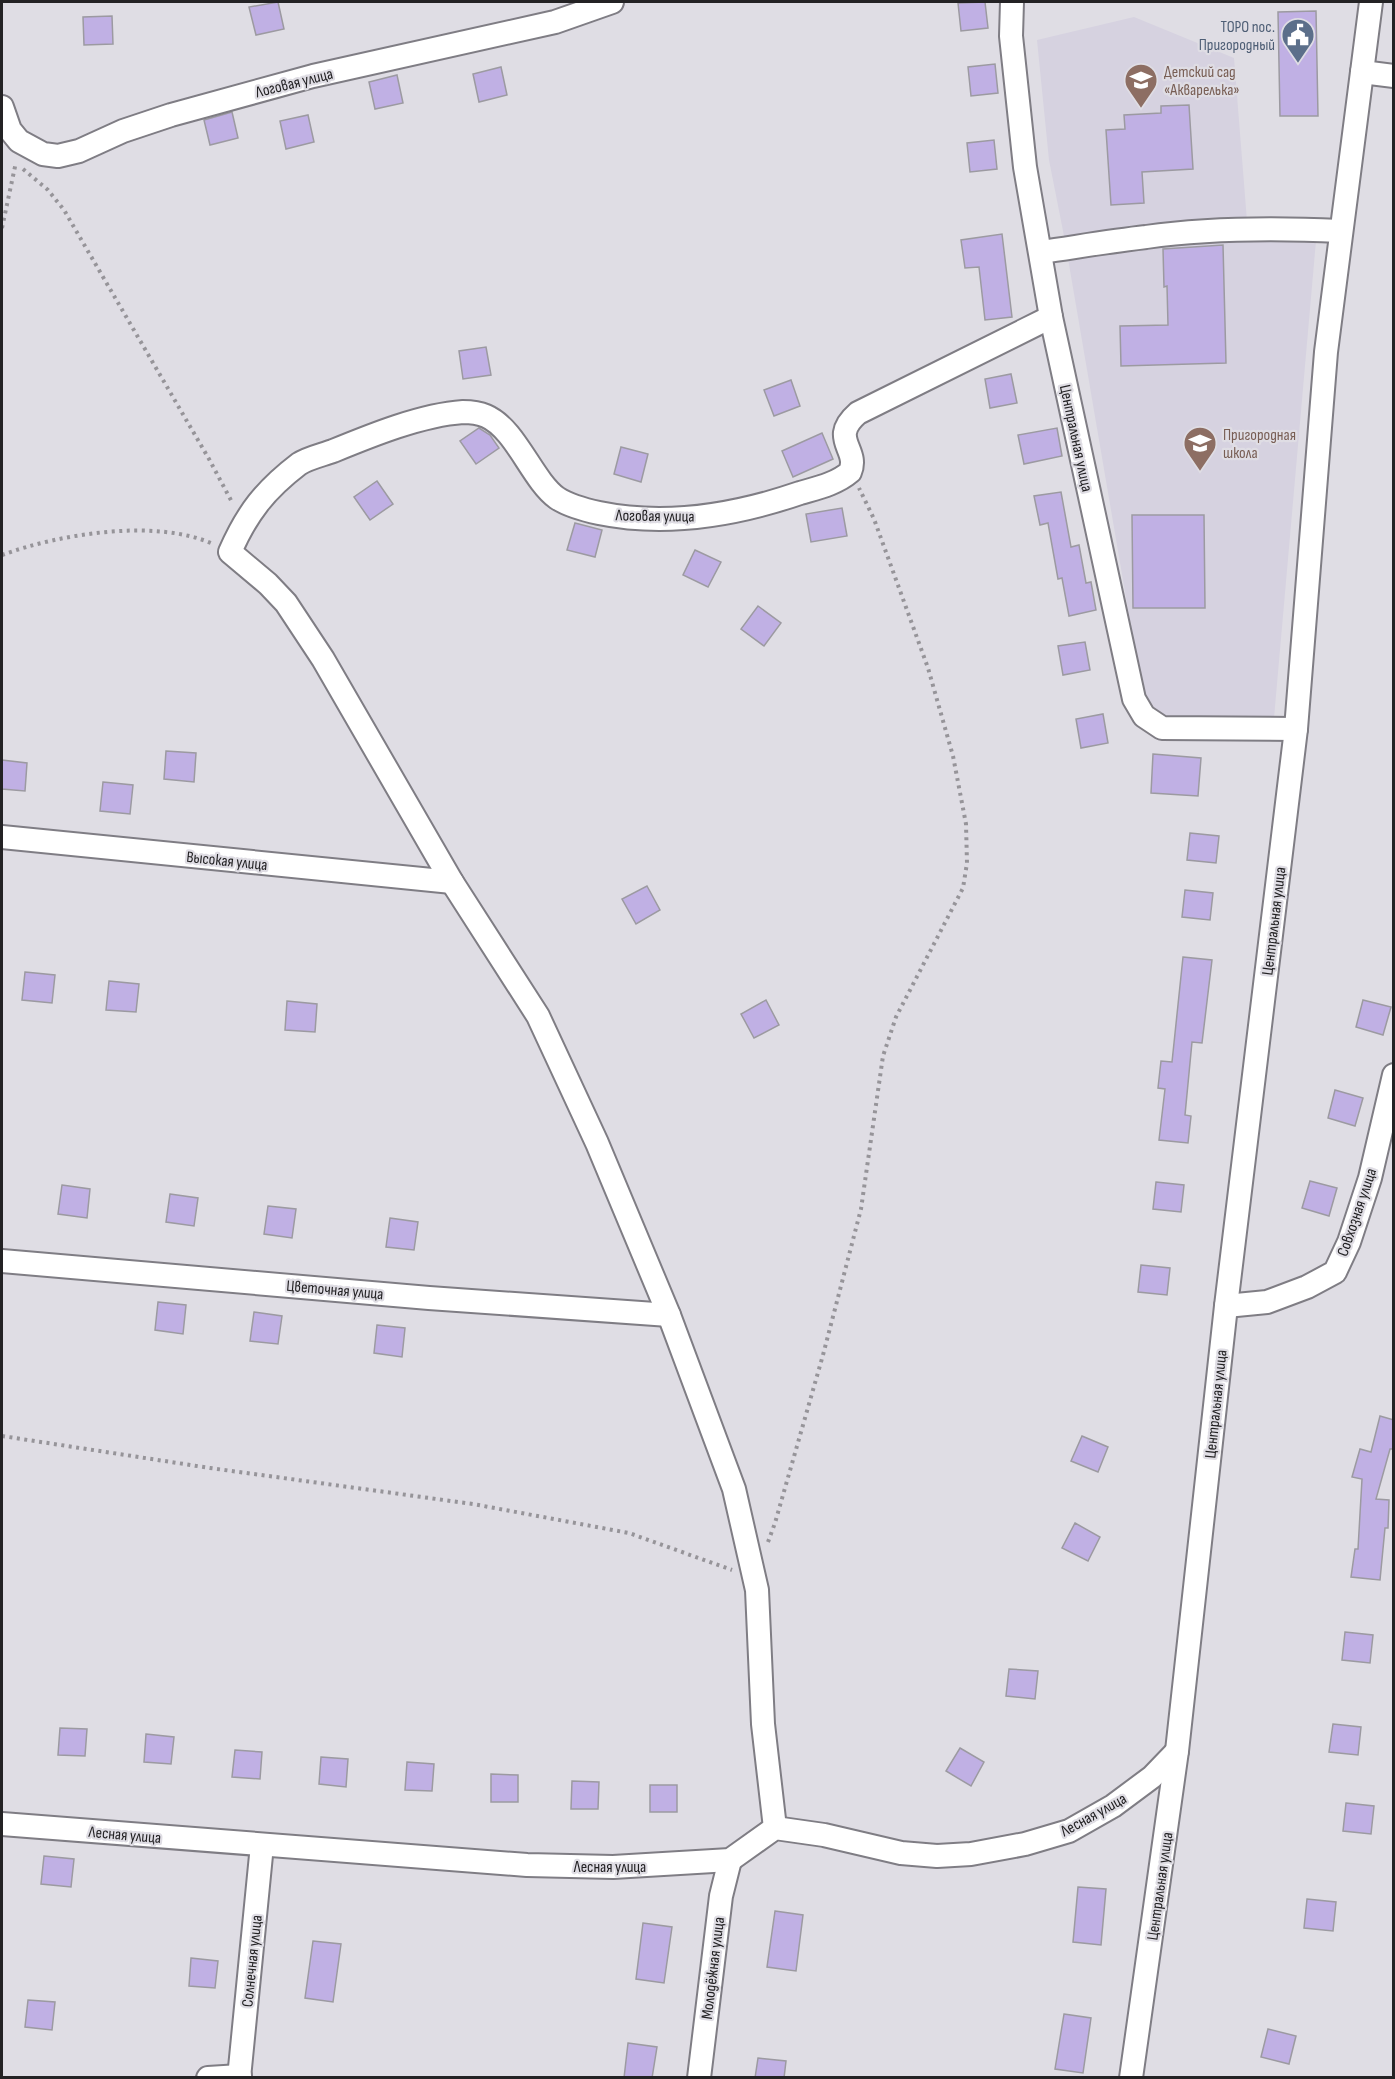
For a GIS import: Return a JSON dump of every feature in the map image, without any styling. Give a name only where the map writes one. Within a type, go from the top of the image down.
[{"type":"street","name":"Логовая улица","points":[[2,107],[10,130],[19,141],[43,154],[58,156],[79,151],[123,131],[171,115],[313,76],[555,22],[612,2]]},
{"type":"street","name":"Центральная улица","points":[[1012,2],[1011,36],[1025,167],[1051,317],[1134,699],[1144,716],[1162,728],[1296,729]]},
{"type":"street","name":"Центральная улица","points":[[1131,2078],[1178,1751],[1226,1306],[1296,729],[1326,352],[1371,2]]},
{"type":"street","points":[[1362,72],[1394,76]]},
{"type":"street","points":[[1041,252],[1148,236],[1233,230],[1340,231]]},
{"type":"street","points":[[850,472],[852,461],[844,436],[845,427],[858,413],[1051,317]]},
{"type":"street","name":"Логовая улица","points":[[230,552],[243,524],[265,493],[301,463],[422,420],[463,412],[488,417],[496,423],[523,453],[549,492],[558,499],[578,507],[616,516],[691,518],[759,507],[821,487],[850,472]]},
{"type":"street","points":[[230,552],[268,584],[299,620],[452,882],[538,1016],[597,1143],[669,1315],[734,1489],[756,1590],[763,1724],[775,1828],[730,1860]]},
{"type":"street","name":"Высокая улица","points":[[2,837],[452,882]]},
{"type":"street","name":"Совхозная улица","points":[[1226,1306],[1267,1302],[1307,1287],[1335,1272],[1349,1242],[1370,1178],[1394,1075]]},
{"type":"street","name":"Цветочная улица","points":[[2,1261],[429,1298],[669,1315]]},
{"type":"street","name":"Лесная улица","points":[[775,1828],[824,1835],[901,1853],[925,1855],[971,1854],[1025,1844],[1069,1831],[1113,1806],[1152,1777],[1178,1751]]},
{"type":"street","name":"Лесная улица","points":[[2,1824],[527,1865],[613,1867],[730,1860]]},
{"type":"street","name":"Солнечная улица","points":[[240,2077],[262,1845]]},
{"type":"street","name":"Молодёжная улица","points":[[699,2078],[721,1896],[730,1860]]},
{"type":"street","points":[[208,2078],[240,2077]]},
{"type":"path","points":[[10,130],[2,142],[6,151],[48,190],[64,210],[209,459],[243,524]]},
{"type":"path","points":[[2,228],[16,162]]},
{"type":"path","points":[[767,1545],[823,1355],[861,1209],[883,1056],[896,1017],[963,888],[967,863],[966,824],[953,756],[928,668],[874,519],[862,491],[850,472]]},
{"type":"path","points":[[2,555],[61,537],[95,533],[143,532],[182,534],[202,539],[230,552]]},
{"type":"path","points":[[2,1436],[199,1466],[473,1503],[629,1533],[754,1578]]},
{"type":"shaded area","name":"Пригородная школа","points":[[1134,17],[1234,58],[1247,221],[1318,218],[1274,718],[1167,720],[1144,703],[1065,241],[1049,160],[1037,40]]},
{"type":"building","points":[[278,2],[284,29],[256,35],[249,7]]},
{"type":"building","points":[[985,2],[988,28],[961,31],[958,3]]},
{"type":"building","name":"ТОРО пос. Пригородный","points":[[1316,11],[1318,116],[1280,116],[1278,12]]},
{"type":"building","points":[[112,16],[113,44],[84,45],[83,17]]},
{"type":"building","points":[[995,64],[998,93],[971,96],[968,67]]},
{"type":"building","points":[[501,67],[507,95],[479,102],[473,74]]},
{"type":"building","points":[[397,75],[403,103],[375,109],[369,82]]},
{"type":"building","points":[[1189,105],[1193,169],[1142,172],[1144,203],[1111,205],[1106,130],[1125,129],[1124,115],[1161,113],[1161,106]]},
{"type":"building","points":[[232,112],[238,138],[210,145],[204,120]]},
{"type":"building","points":[[308,115],[314,142],[286,149],[280,121]]},
{"type":"building","points":[[994,140],[997,169],[970,172],[967,143]]},
{"type":"building","points":[[1002,234],[1012,317],[985,320],[979,267],[965,268],[961,240]]},
{"type":"building","points":[[1223,245],[1226,363],[1121,366],[1120,326],[1168,325],[1163,249]]},
{"type":"building","points":[[486,347],[491,375],[463,379],[459,351]]},
{"type":"building","points":[[1011,374],[1017,403],[990,408],[985,379]]},
{"type":"building","points":[[791,380],[800,406],[774,416],[764,390]]},
{"type":"building","points":[[479,428],[490,435],[499,448],[476,464],[460,441]]},
{"type":"building","points":[[1057,428],[1062,456],[1024,464],[1018,435]]},
{"type":"building","points":[[822,433],[833,459],[793,477],[782,451]]},
{"type":"building","points":[[621,447],[648,454],[641,482],[614,474]]},
{"type":"building","points":[[377,481],[393,504],[370,520],[354,497]]},
{"type":"building","points":[[1061,492],[1071,547],[1079,545],[1086,583],[1091,582],[1096,610],[1069,616],[1062,578],[1058,579],[1048,523],[1040,525],[1034,496]]},
{"type":"building","points":[[842,508],[847,536],[811,542],[806,514]]},
{"type":"building","points":[[1132,515],[1204,515],[1205,608],[1133,608]]},
{"type":"building","points":[[575,523],[602,530],[595,557],[567,550]]},
{"type":"building","points":[[695,550],[721,562],[708,587],[683,575]]},
{"type":"building","points":[[758,606],[781,623],[764,646],[741,629]]},
{"type":"building","points":[[1085,642],[1090,670],[1063,675],[1058,646]]},
{"type":"building","points":[[1103,714],[1108,743],[1081,748],[1076,719]]},
{"type":"building","points":[[166,751],[196,753],[194,782],[164,779]]},
{"type":"building","points":[[1153,754],[1201,758],[1198,796],[1151,793]]},
{"type":"building","points":[[2,760],[27,763],[25,791],[2,789]]},
{"type":"building","points":[[103,782],[133,785],[130,814],[100,811]]},
{"type":"building","points":[[1190,833],[1219,836],[1216,863],[1187,860]]},
{"type":"building","points":[[647,886],[660,910],[636,924],[622,899]]},
{"type":"building","points":[[1185,890],[1213,893],[1210,920],[1182,917]]},
{"type":"building","points":[[1183,957],[1212,960],[1202,1043],[1192,1042],[1185,1115],[1191,1116],[1188,1143],[1159,1140],[1165,1089],[1158,1088],[1161,1061],[1172,1062]]},
{"type":"building","points":[[25,972],[55,975],[52,1003],[22,1000]]},
{"type":"building","points":[[109,981],[139,984],[136,1012],[106,1010]]},
{"type":"building","points":[[766,1000],[779,1025],[754,1038],[741,1014]]},
{"type":"building","points":[[1363,1000],[1391,1007],[1383,1035],[1356,1027]]},
{"type":"building","points":[[287,1001],[317,1004],[315,1032],[285,1030]]},
{"type":"building","points":[[1335,1090],[1363,1098],[1355,1126],[1328,1118]]},
{"type":"building","points":[[1310,1181],[1337,1188],[1329,1216],[1302,1208]]},
{"type":"building","points":[[1156,1182],[1184,1185],[1181,1212],[1153,1209]]},
{"type":"building","points":[[62,1185],[90,1189],[87,1218],[58,1214]]},
{"type":"building","points":[[170,1194],[198,1198],[194,1226],[166,1222]]},
{"type":"building","points":[[268,1206],[296,1209],[292,1238],[264,1234]]},
{"type":"building","points":[[390,1218],[418,1222],[414,1250],[386,1247]]},
{"type":"building","points":[[1141,1265],[1170,1268],[1167,1295],[1138,1292]]},
{"type":"building","points":[[158,1302],[186,1305],[183,1334],[155,1330]]},
{"type":"building","points":[[254,1312],[282,1316],[278,1344],[250,1341]]},
{"type":"building","points":[[377,1325],[405,1328],[402,1357],[374,1353]]},
{"type":"building","points":[[1380,1416],[1394,1420],[1394,1449],[1390,1449],[1376,1499],[1389,1500],[1388,1528],[1385,1528],[1380,1580],[1351,1577],[1355,1549],[1358,1549],[1362,1479],[1352,1477],[1360,1449],[1371,1452]]},
{"type":"building","points":[[1082,1436],[1108,1447],[1098,1472],[1071,1461]]},
{"type":"building","points":[[1075,1523],[1100,1537],[1088,1561],[1062,1548]]},
{"type":"building","points":[[1345,1632],[1373,1635],[1370,1663],[1342,1660]]},
{"type":"building","points":[[1009,1669],[1038,1671],[1035,1699],[1006,1696]]},
{"type":"building","points":[[1333,1724],[1361,1727],[1358,1755],[1329,1752]]},
{"type":"building","points":[[60,1728],[87,1729],[85,1756],[58,1755]]},
{"type":"building","points":[[146,1734],[174,1737],[171,1764],[144,1762]]},
{"type":"building","points":[[960,1748],[984,1762],[971,1786],[946,1771]]},
{"type":"building","points":[[235,1750],[262,1752],[260,1779],[232,1777]]},
{"type":"building","points":[[321,1757],[348,1759],[346,1787],[319,1784]]},
{"type":"building","points":[[407,1762],[434,1764],[432,1791],[405,1790]]},
{"type":"building","points":[[491,1774],[518,1775],[518,1802],[491,1802]]},
{"type":"building","points":[[572,1781],[599,1782],[598,1809],[571,1809]]},
{"type":"building","points":[[650,1785],[677,1785],[677,1812],[650,1812]]},
{"type":"building","points":[[1346,1803],[1374,1806],[1371,1834],[1343,1831]]},
{"type":"building","points":[[44,1856],[74,1859],[71,1887],[41,1884]]},
{"type":"building","points":[[1078,1887],[1106,1889],[1101,1945],[1073,1942]]},
{"type":"building","points":[[1307,1899],[1336,1902],[1333,1931],[1304,1928]]},
{"type":"building","points":[[775,1911],[803,1915],[796,1971],[767,1967]]},
{"type":"building","points":[[643,1923],[672,1927],[664,1983],[636,1979]]},
{"type":"building","points":[[313,1941],[341,1944],[333,2002],[305,1998]]},
{"type":"building","points":[[191,1958],[218,1961],[215,1988],[189,1986]]},
{"type":"building","points":[[28,2000],[55,2002],[52,2030],[25,2027]]},
{"type":"building","points":[[1064,2014],[1091,2018],[1083,2073],[1055,2069]]},
{"type":"building","points":[[1268,2029],[1296,2036],[1289,2064],[1261,2057]]},
{"type":"building","points":[[628,2043],[657,2047],[652,2078],[624,2078]]},
{"type":"building","points":[[758,2058],[786,2061],[784,2078],[755,2078]]},
{"type":"place","name":"ТОРО пос. Пригородный","points":[[1298,64]]},
{"type":"place","name":"Детский сад «Акварелька»","points":[[1141,109]]},
{"type":"place","name":"Пригородная школа","points":[[1200,472]]}]
